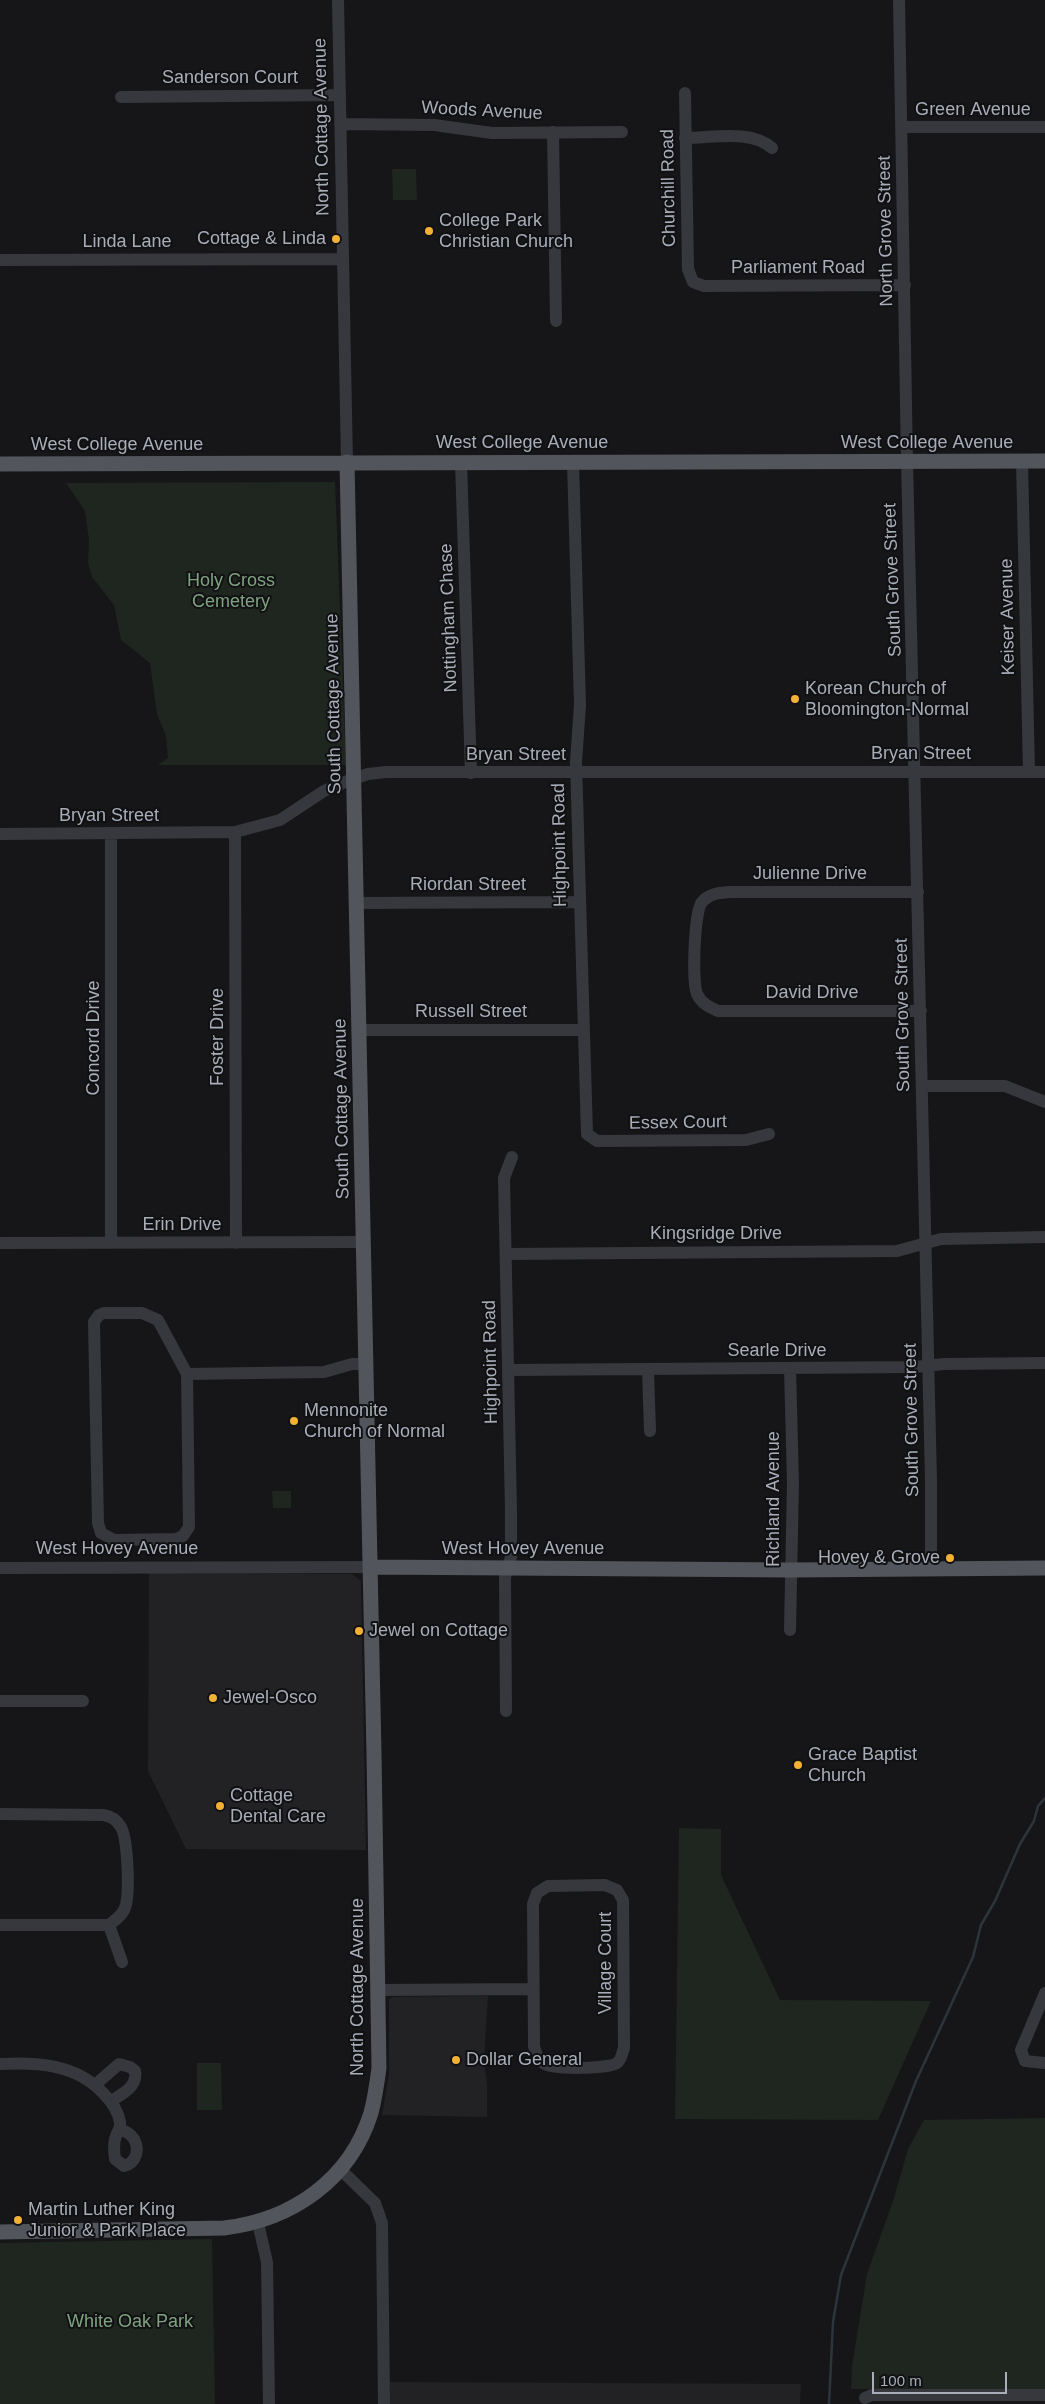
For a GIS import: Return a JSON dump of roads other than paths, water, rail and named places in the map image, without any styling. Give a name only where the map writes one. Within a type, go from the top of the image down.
[{"type":"main road","name":"West College Avenue","points":[[0,464],[1045,461]]},
{"type":"main road","name":"South Cottage Avenue","points":[[348,462],[374,1754]]},
{"type":"main road","name":"West Hovey Avenue","points":[[370,1567],[792,1570],[1045,1568]]},
{"type":"main road","name":"North Cottage Avenue","points":[[0,2232],[224,2228],[258,2223],[282,2214],[308,2198],[340,2169],[359,2142],[371,2114],[379,2068],[374,1754]]},
{"type":"street","name":"North Cottage Avenue","points":[[338,0],[348,462]]},
{"type":"street","name":"North Grove Street","points":[[899,0],[907,461]]},
{"type":"street","name":"Churchill Road","points":[[685,93],[688,269],[693,282]]},
{"type":"street","name":"Sanderson Court","points":[[121,96],[340,95]]},
{"type":"street","name":"Woods Avenue","points":[[340,124],[434,125],[492,133],[622,132]]},
{"type":"street","name":"Green Avenue","points":[[902,128],[1045,127]]},
{"type":"street","points":[[553,132],[556,321]]},
{"type":"street","points":[[685,138],[751,137],[763,140],[772,148]]},
{"type":"street","name":"Linda Lane","points":[[0,260],[343,259]]},
{"type":"street","name":"Parliament Road","points":[[693,282],[704,286],[905,285]]},
{"type":"street","name":"South Grove Street","points":[[907,461],[921,1011],[931,1568]]},
{"type":"street","name":"Keiser Avenue","points":[[1022,461],[1029,772]]},
{"type":"street","name":"Nottingham Chase","points":[[461,462],[471,772]]},
{"type":"street","name":"Highpoint Road","points":[[573,462],[580,705],[576,772],[585,1128],[588,1136]]},
{"type":"street","name":"Bryan Street","points":[[0,834],[235,832],[256,828],[280,820],[324,792],[368,774],[386,772],[1045,772]]},
{"type":"street","name":"Foster Drive","points":[[235,832],[236,1243]]},
{"type":"street","name":"Concord Drive","points":[[111,833],[111,1242]]},
{"type":"street","name":"Julienne Drive","points":[[704,1004],[695,988],[695,918],[697,908],[704,899],[713,894],[730,892],[918,892]]},
{"type":"street","name":"Riordan Street","points":[[357,903],[579,902]]},
{"type":"street","name":"David Drive","points":[[704,1004],[718,1010],[921,1011]]},
{"type":"street","name":"Russell Street","points":[[359,1030],[583,1030]]},
{"type":"street","points":[[922,1086],[1005,1086],[1045,1102]]},
{"type":"street","name":"Essex Court","points":[[588,1136],[597,1141],[746,1140],[769,1134]]},
{"type":"street","name":"Highpoint Road","points":[[506,1711],[505,1577],[511,1558],[511,1510],[504,1178],[512,1157]]},
{"type":"street","name":"Kingsridge Drive","points":[[506,1254],[897,1251],[941,1239],[965,1237],[1045,1237]]},
{"type":"street","name":"Erin Drive","points":[[0,1243],[364,1242]]},
{"type":"street","points":[[104,1313],[142,1313],[151,1316],[162,1326],[187,1374],[190,1500],[187,1532],[176,1539],[114,1540],[106,1537],[101,1533],[98,1523],[94,1322],[96,1318],[104,1313]]},
{"type":"street","name":"Searle Drive","points":[[509,1370],[648,1370],[1045,1363]]},
{"type":"street","points":[[187,1374],[324,1372],[352,1364],[366,1364]]},
{"type":"street","name":"Richland Avenue","points":[[790,1368],[793,1483],[790,1630]]},
{"type":"street","points":[[648,1370],[650,1431]]},
{"type":"street","name":"West Hovey Avenue","points":[[0,1568],[370,1567]]},
{"type":"street","points":[[0,1701],[83,1701]]},
{"type":"street","points":[[0,1814],[103,1815],[115,1820],[122,1829],[125,1838],[127,1900],[122,1913],[109,1925],[0,1925]]},
{"type":"street","name":"Village Court","points":[[605,1885],[617,1890],[623,1900],[624,2048],[617,2063],[606,2067],[552,2068],[544,2064],[537,2057],[534,2046],[532,1989],[533,1904],[537,1893],[548,1886],[605,1885]]},
{"type":"street","points":[[109,1925],[122,1962]]},
{"type":"street","points":[[378,1990],[532,1989]]},
{"type":"street","points":[[1045,1993],[1021,2050],[1022,2058],[1030,2063],[1045,2064]]},
{"type":"street","points":[[0,2064],[44,2064],[71,2070],[95,2085],[111,2102],[117,2112],[120,2128]]},
{"type":"street","points":[[95,2085],[119,2064],[130,2067],[135,2071],[135,2082],[131,2088],[111,2102]]},
{"type":"street","points":[[340,2169],[375,2203],[382,2223],[384,2404]]},
{"type":"street","points":[[258,2223],[267,2262],[269,2404]]},
{"type":"street","points":[[865,2398],[872,2395],[1045,2395]]},
{"type":"waterway","points":[[829,2404],[833,2322],[841,2275],[916,2081],[973,1957],[981,1925],[995,1901],[1020,1844],[1034,1821],[1038,1806],[1045,1798]]},
{"type":"place","name":"College Park Christian Church","points":[[429,231]]},
{"type":"place","name":"Cottage & Linda","points":[[336,239]]},
{"type":"place","name":"Korean Church of Bloomington-Normal","points":[[795,699]]},
{"type":"place","name":"Mennonite Church of Normal","points":[[294,1421]]},
{"type":"place","name":"Hovey & Grove","points":[[950,1558]]},
{"type":"place","name":"Jewel on Cottage","points":[[359,1631]]},
{"type":"place","name":"Jewel-Osco","points":[[213,1698]]},
{"type":"place","name":"Grace Baptist Church","points":[[798,1765]]},
{"type":"place","name":"Cottage Dental Care","points":[[220,1806]]},
{"type":"place","name":"Dollar General","points":[[456,2060]]},
{"type":"place","name":"Martin Luther King Junior & Park Place","points":[[18,2220]]},
{"type":"park label","name":"Holy Cross Cemetery","points":[[231,591]]},
{"type":"park label","name":"White Oak Park","points":[[130,2322]]}]
